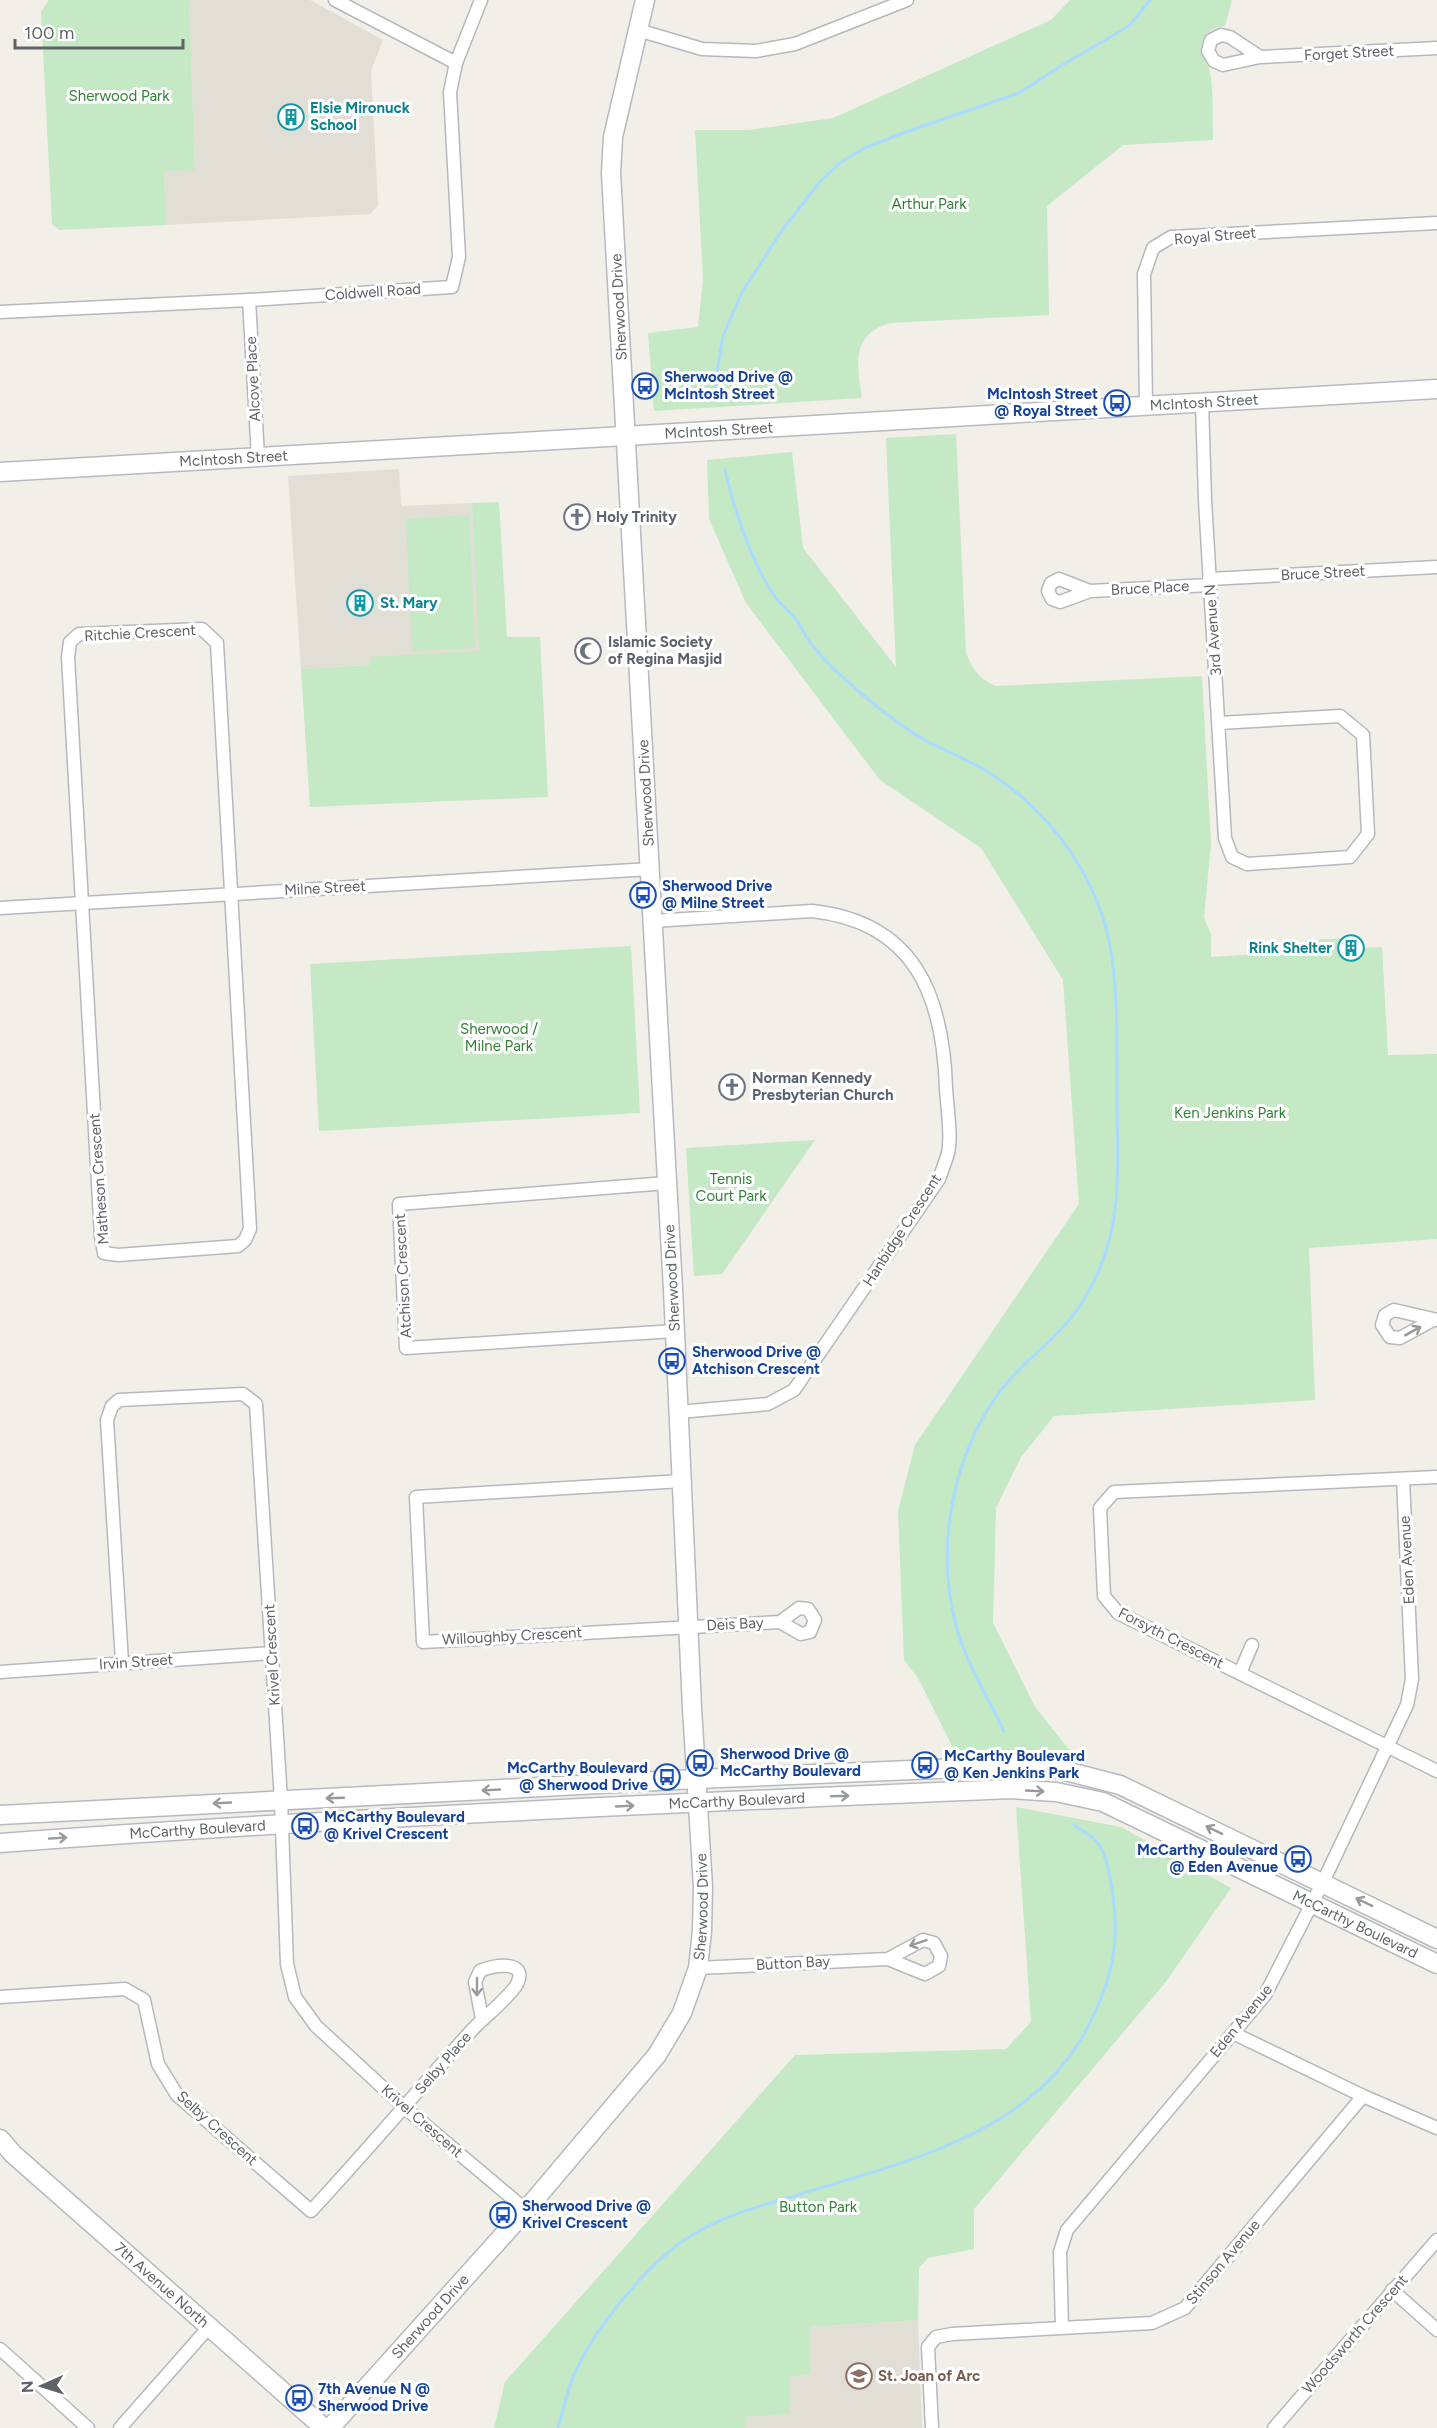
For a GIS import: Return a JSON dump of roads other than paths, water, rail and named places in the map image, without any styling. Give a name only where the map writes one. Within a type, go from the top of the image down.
[{"type":"street","points":[[335,0],[456,63]]},
{"type":"street","name":"Coldwell Road","points":[[0,312],[452,287],[459,257],[450,92],[456,63],[482,0]]},
{"type":"street","name":"Sherwood Drive","points":[[330,2428],[526,2210],[657,2055],[682,2013],[698,1968],[703,1887],[651,869],[611,173],[613,137],[645,0]]},
{"type":"street","points":[[638,30],[702,49],[756,51],[795,44],[907,0]]},
{"type":"street","name":"Forget Street","points":[[1260,57],[1437,48]]},
{"type":"street","name":"Royal Street","points":[[1146,405],[1144,274],[1153,248],[1171,237],[1437,223]]},
{"type":"street","name":"Alcove Place","points":[[249,300],[258,457]]},
{"type":"street","name":"McIntosh Street","points":[[0,472],[1437,389]]},
{"type":"street","name":"3rd Avenue N","points":[[1202,402],[1225,838],[1232,857],[1247,864],[1350,857],[1368,834],[1363,735],[1340,716],[1219,723]]},
{"type":"street","name":"Bruce Street","points":[[1210,582],[1437,567]]},
{"type":"street","name":"Bruce Place","points":[[1090,591],[1210,582]]},
{"type":"street","name":"Ritchie Crescent","points":[[83,901],[68,657],[70,642],[79,634],[202,629],[217,643],[232,893]]},
{"type":"street","name":"Milne Street","points":[[0,908],[83,901],[651,869]]},
{"type":"street","name":"Matheson Crescent","points":[[83,901],[101,1236],[104,1253],[118,1255],[238,1246],[245,1240],[250,1229],[232,893]]},
{"type":"street","name":"Hanbidge Crescent","points":[[653,921],[812,910],[835,913],[861,921],[900,948],[922,978],[932,996],[939,1021],[945,1059],[948,1151],[939,1179],[794,1390],[768,1404],[679,1412]]},
{"type":"street","name":"Atchison Crescent","points":[[666,1184],[399,1204],[406,1348],[675,1331]]},
{"type":"street","name":"Krivel Crescent","points":[[122,1662],[107,1420],[112,1406],[119,1400],[243,1394],[256,1404],[281,1800],[287,1964],[295,1998],[316,2026],[404,2107],[526,2210]]},
{"type":"street","name":"Forsyth Crescent","points":[[1437,1477],[1114,1492],[1100,1508],[1104,1596],[1118,1613],[1437,1771]]},
{"type":"street","name":"Eden Avenue","points":[[1062,2327],[1060,2252],[1067,2230],[1265,1995],[1323,1882],[1407,1705],[1412,1679],[1403,1479]]},
{"type":"street","name":"Willoughby Crescent","points":[[682,1481],[416,1497],[422,1630],[423,1642],[690,1626]]},
{"type":"street","name":"Deis Bay","points":[[690,1626],[780,1622]]},
{"type":"street","points":[[1240,1673],[1252,1645]]},
{"type":"street","name":"Irvin Street","points":[[0,1672],[272,1653]]},
{"type":"street","name":"McCarthy Boulevard","points":[[0,1815],[696,1779],[1033,1765],[1120,1785],[1323,1882],[1437,1940]]},
{"type":"street","name":"McCarthy Boulevard","points":[[0,1843],[282,1822],[698,1802],[1010,1790],[1056,1792],[1103,1802],[1437,1964]]},
{"type":"street","name":"Button Bay","points":[[698,1968],[888,1959]]},
{"type":"street","name":"Selby Place","points":[[404,2107],[482,2019],[516,1986],[519,1977],[512,1966],[502,1965],[480,1971],[475,1982],[482,2019]]},
{"type":"street","name":"Selby Crescent","points":[[0,1997],[124,1989],[144,2000],[158,2064],[177,2095],[311,2211],[404,2107]]},
{"type":"street","points":[[1233,2033],[1363,2096],[1437,2128]]},
{"type":"street","name":"Stinson Avenue","points":[[933,2428],[928,2347],[936,2337],[952,2334],[1152,2323],[1185,2308],[1363,2096]]},
{"type":"street","name":"7th Avenue North","points":[[0,2139],[13,2154],[324,2428]]},
{"type":"street","name":"Woodsworth Crescent","points":[[1274,2428],[1437,2240]]},
{"type":"street","points":[[1392,2290],[1437,2330]]},
{"type":"street","points":[[120,2428],[209,2327]]},
{"type":"street","points":[[0,2349],[88,2428]]},
{"type":"waterway","points":[[714,391],[723,336],[742,292],[783,229],[819,183],[841,162],[865,148],[903,133],[1019,93],[1129,26],[1150,0]]},
{"type":"waterway","points":[[725,470],[738,518],[764,580],[779,602],[798,622],[818,653],[851,684],[900,724],[928,742],[988,772],[1033,807],[1053,828],[1085,876],[1106,930],[1112,958],[1116,1011],[1118,1163],[1115,1206],[1107,1248],[1094,1281],[1075,1313],[1006,1384],[982,1420],[959,1477],[948,1538],[951,1600],[957,1629],[972,1668],[1004,1731]]},
{"type":"waterway","points":[[558,2428],[574,2375],[595,2338],[641,2278],[676,2246],[704,2228],[740,2213],[914,2159],[954,2143],[992,2124],[1027,2100],[1058,2071],[1083,2036],[1095,2012],[1109,1975],[1115,1936],[1115,1914],[1106,1860],[1097,1842],[1074,1825]]},
{"type":"place","name":"Elsie Mironuck School","points":[[291,117]]},
{"type":"place","name":"Sherwood Drive @ McIntosh Street","points":[[645,386]]},
{"type":"place","name":"McIntosh Street @ Royal Street","points":[[1117,403]]},
{"type":"place","name":"Holy Trinity","points":[[577,517]]},
{"type":"place","name":"St. Mary","points":[[360,603]]},
{"type":"place","name":"Islamic Society of Regina Masjid","points":[[588,651]]},
{"type":"place","name":"Sherwood Drive @ Milne Street","points":[[643,895]]},
{"type":"place","name":"Rink Shelter","points":[[1351,948]]},
{"type":"place","name":"Norman Kennedy Presbyterian Church","points":[[732,1087]]},
{"type":"place","name":"Sherwood Drive @ Atchison Crescent","points":[[672,1361]]},
{"type":"place","name":"Sherwood Drive @ McCarthy Boulevard","points":[[700,1763]]},
{"type":"place","name":"McCarthy Boulevard @ Ken Jenkins Park","points":[[925,1765]]},
{"type":"place","name":"McCarthy Boulevard @ Sherwood Drive","points":[[667,1777]]},
{"type":"place","name":"McCarthy Boulevard @ Krivel Crescent","points":[[305,1826]]},
{"type":"place","name":"McCarthy Boulevard @ Eden Avenue","points":[[1298,1859]]},
{"type":"place","name":"Sherwood Drive @ Krivel Crescent","points":[[503,2215]]},
{"type":"place","name":"St. Joan of Arc","points":[[859,2376]]},
{"type":"place","name":"7th Avenue N @ Sherwood Drive","points":[[299,2398]]},
{"type":"park label","name":"Sherwood Park","points":[[119,96]]},
{"type":"park label","name":"Arthur Park","points":[[929,204]]},
{"type":"park label","name":"Sherwood / Milne Park","points":[[499,1038]]},
{"type":"park label","name":"Ken Jenkins Park","points":[[1230,1113]]},
{"type":"park label","name":"Tennis Court Park","points":[[731,1188]]},
{"type":"park label","name":"Button Park","points":[[818,2207]]}]
